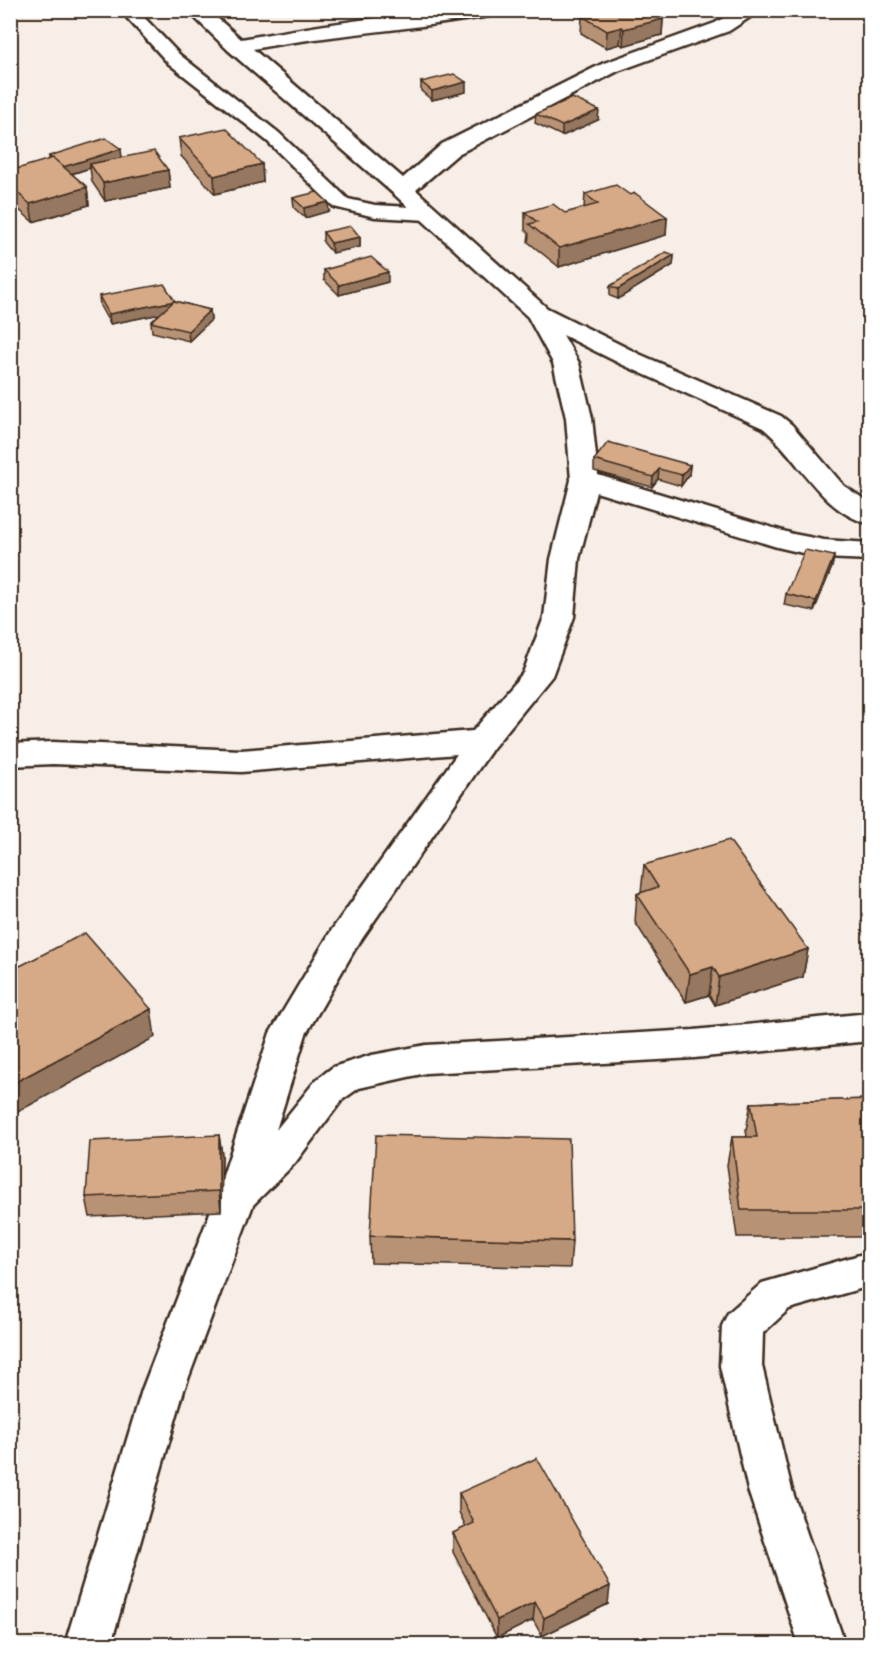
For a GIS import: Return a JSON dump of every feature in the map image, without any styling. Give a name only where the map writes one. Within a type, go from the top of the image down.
[{"type":"street","points":[[195,10],[403,190],[538,313],[630,359],[772,422],[783,431],[834,492],[870,516]]},
{"type":"street","points":[[236,45],[312,32],[443,18],[489,10]]},
{"type":"street","points":[[403,190],[450,149],[611,67],[723,27],[752,10]]},
{"type":"street","points":[[88,1644],[163,1390],[236,1197],[288,1033],[343,940],[482,741],[537,676],[559,617],[565,559],[585,480],[579,418],[566,363],[538,313]]},
{"type":"street","points":[[585,480],[787,541],[824,549],[870,552]]},
{"type":"street","points":[[10,754],[53,753],[241,761],[482,741]]},
{"type":"street","points":[[236,1197],[281,1152],[329,1090],[346,1077],[372,1069],[426,1059],[694,1044],[870,1027]]},
{"type":"street","points":[[822,1644],[770,1490],[741,1366],[743,1326],[776,1295],[870,1269]]},
{"type":"lane","points":[[128,10],[174,59],[273,137],[341,203],[375,211],[428,214]]},
{"type":"building","points":[[594,10],[650,10],[663,19],[607,31],[582,16],[596,12]]},
{"type":"building","points":[[454,74],[466,82],[432,91],[421,82]]},
{"type":"building","points":[[572,98],[599,110],[562,126],[536,114]]},
{"type":"building","points":[[226,128],[262,164],[214,176],[179,138]]},
{"type":"building","points":[[106,138],[121,149],[63,167],[49,156]]},
{"type":"building","points":[[154,151],[168,170],[103,183],[90,164]]},
{"type":"building","points":[[53,158],[87,187],[30,204],[10,186],[10,171]]},
{"type":"building","points":[[616,185],[630,195],[635,193],[667,217],[559,248],[529,224],[537,222],[525,212],[553,204],[565,213],[598,204],[585,194]]},
{"type":"building","points":[[317,192],[328,202],[304,208],[293,198]]},
{"type":"building","points":[[351,226],[360,237],[331,243],[323,232]]},
{"type":"building","points":[[666,252],[674,255],[618,289],[610,286]]},
{"type":"building","points":[[371,257],[388,272],[339,285],[324,270]]},
{"type":"building","points":[[164,284],[175,301],[109,314],[99,296]]},
{"type":"building","points":[[174,301],[210,310],[188,331],[151,322]]},
{"type":"building","points":[[608,442],[690,465],[682,475],[659,469],[653,477],[594,460]]},
{"type":"building","points":[[805,550],[834,556],[816,601],[786,594]]},
{"type":"building","points":[[729,840],[808,949],[719,977],[713,967],[690,974],[637,894],[658,887],[644,865]]},
{"type":"building","points":[[85,933],[151,1009],[10,1085],[10,971]]},
{"type":"building","points":[[870,1099],[870,1210],[741,1210],[732,1137],[757,1137],[751,1103]]},
{"type":"building","points":[[219,1135],[219,1191],[86,1197],[90,1141]]},
{"type":"building","points":[[376,1135],[569,1139],[572,1241],[370,1236]]},
{"type":"building","points":[[537,1458],[610,1586],[544,1618],[535,1602],[497,1620],[453,1533],[474,1523],[459,1493]]}]
